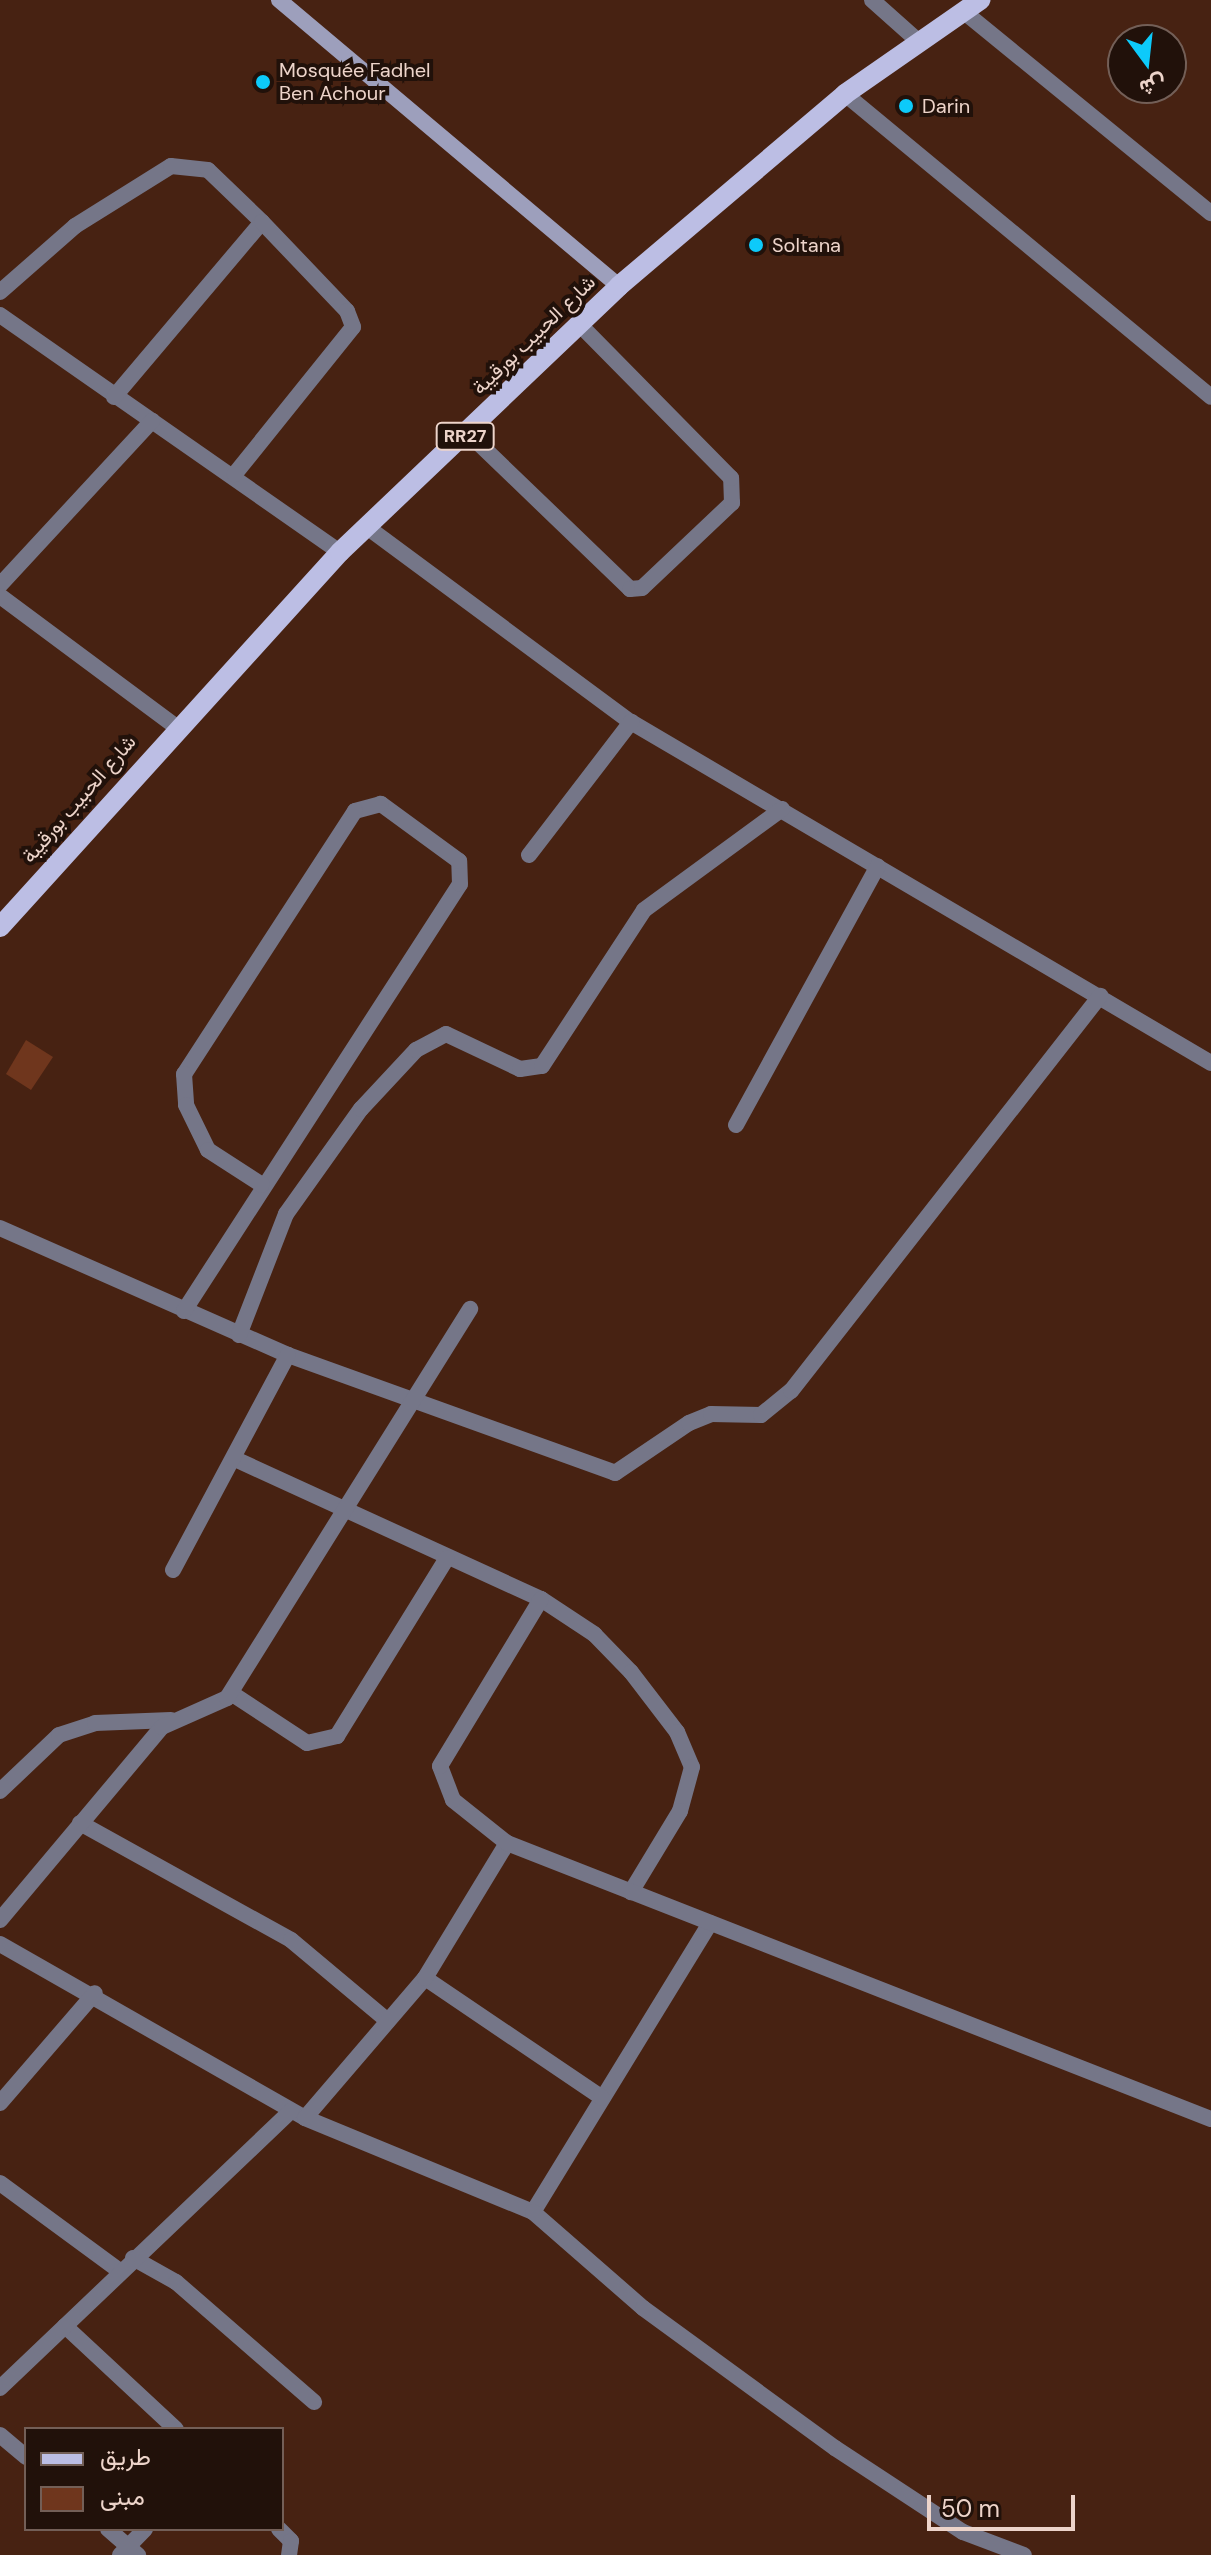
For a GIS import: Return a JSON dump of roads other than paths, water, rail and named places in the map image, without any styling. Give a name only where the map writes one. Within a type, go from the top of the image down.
[{"type":"main road","name":"شارع الحبيب بورقيبة","points":[[2,918],[175,726],[340,552],[619,286],[845,94],[971,5]]},
{"type":"street","points":[[279,0],[619,286]]},
{"type":"street","points":[[872,0],[918,41]]},
{"type":"street","points":[[971,5],[1209,209]]},
{"type":"street","points":[[845,94],[1211,397]]},
{"type":"street","points":[[0,292],[75,226],[171,166],[208,170],[347,311],[353,327],[235,474]]},
{"type":"street","points":[[114,397],[262,222]]},
{"type":"street","points":[[0,315],[114,397],[235,474],[340,552]]},
{"type":"street","points":[[468,433],[630,589],[642,588],[732,503],[731,478],[580,325]]},
{"type":"street","points":[[0,585],[152,421]]},
{"type":"street","points":[[367,527],[631,722],[1211,1063]]},
{"type":"street","points":[[0,596],[175,726]]},
{"type":"street","points":[[529,855],[631,722]]},
{"type":"street","points":[[184,1311],[463,875],[459,861],[381,804],[355,811],[184,1074],[186,1105],[208,1150],[262,1185]]},
{"type":"street","points":[[239,1335],[281,1222],[361,1109],[416,1050],[446,1034],[520,1069],[542,1066],[644,910],[782,809]]},
{"type":"street","points":[[736,1125],[878,866]]},
{"type":"street","points":[[0,1228],[288,1355],[615,1473],[701,1418],[767,1411],[797,1384],[1100,996]]},
{"type":"street","points":[[0,1791],[68,1731],[106,1721],[171,1720],[222,1704],[418,1400],[470,1309]]},
{"type":"street","points":[[173,1570],[288,1355]]},
{"type":"street","points":[[235,1459],[541,1599],[594,1634],[631,1672],[677,1732],[692,1767],[680,1811],[631,1892]]},
{"type":"street","points":[[231,1693],[307,1743],[337,1736],[447,1558]]},
{"type":"street","points":[[541,1599],[440,1766],[453,1800],[507,1843],[1211,2119]]},
{"type":"street","points":[[0,1920],[171,1720]]},
{"type":"street","points":[[80,1823],[291,1940],[388,2021]]},
{"type":"street","points":[[0,2388],[133,2258],[298,2114],[388,2021],[425,1978],[507,1843]]},
{"type":"street","points":[[533,2212],[710,1923]]},
{"type":"street","points":[[0,1944],[95,1993],[298,2114],[533,2212],[643,2308],[835,2448],[963,2532],[1024,2555]]},
{"type":"street","points":[[425,1978],[602,2098]]},
{"type":"street","points":[[0,2103],[95,1993]]},
{"type":"street","points":[[0,2183],[120,2271]]},
{"type":"street","points":[[133,2258],[176,2282],[314,2402]]},
{"type":"street","points":[[65,2326],[174,2427]]},
{"type":"street","points":[[0,2435],[24,2455]]},
{"type":"street","points":[[110,2531],[129,2552],[144,2531]]},
{"type":"street","points":[[281,2531],[291,2541],[289,2555]]},
{"type":"place","name":"Mosquée Fadhel Ben Achour","points":[[263,82]]},
{"type":"place","name":"Darin","points":[[906,106]]},
{"type":"place","name":"Soltana","points":[[756,245]]}]
